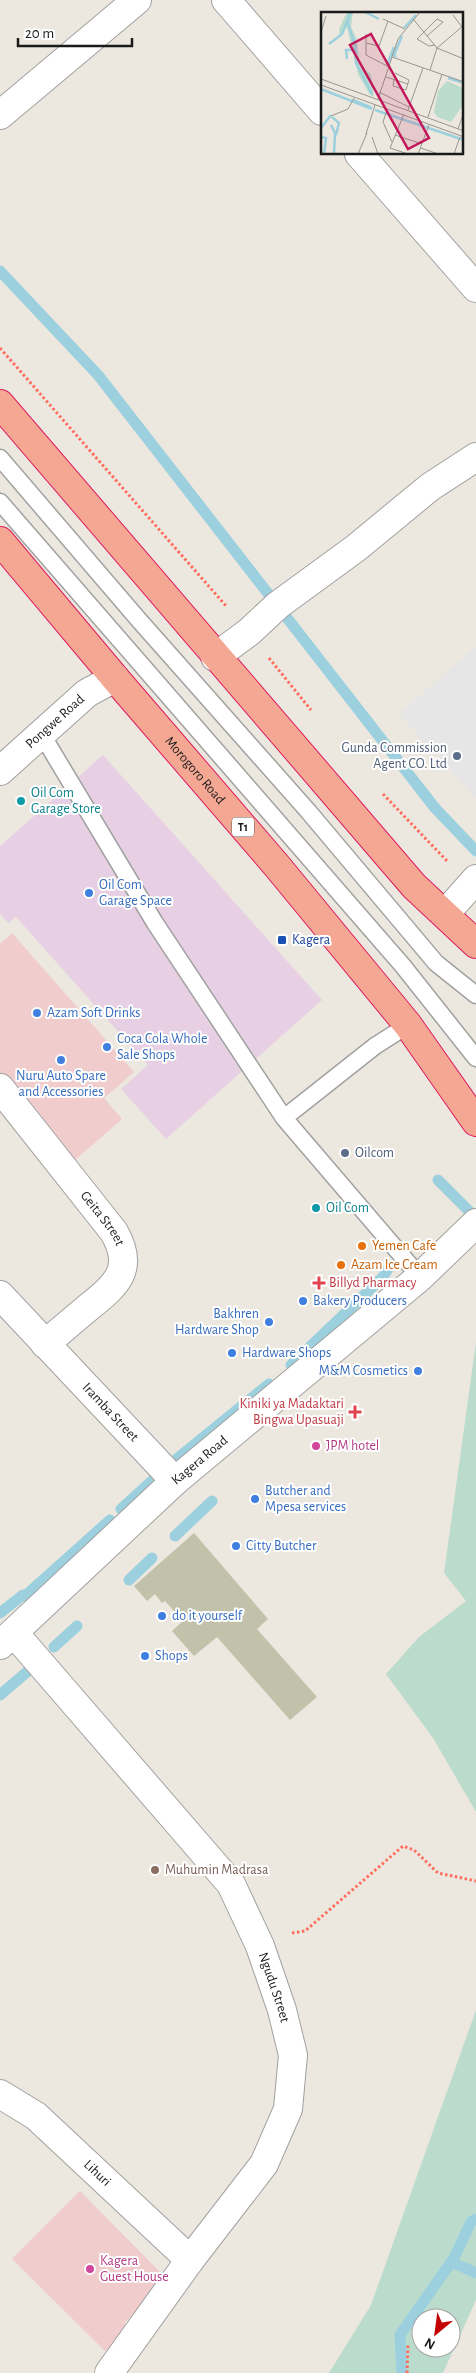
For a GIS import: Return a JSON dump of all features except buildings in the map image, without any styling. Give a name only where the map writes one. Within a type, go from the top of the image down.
[{"type":"highway","points":[[0,404],[215,657],[414,886],[476,944]]},
{"type":"highway","name":"Morogoro Road","points":[[0,541],[277,866],[408,1025],[476,1122]]},
{"type":"street","points":[[0,115],[136,0]]},
{"type":"street","points":[[226,0],[321,110]]},
{"type":"street","points":[[360,155],[476,288]]},
{"type":"street","points":[[215,657],[249,632],[278,605],[356,548],[430,487],[476,458]]},
{"type":"street","name":"Pongwe Road","points":[[0,772],[87,693],[115,678]]},
{"type":"street","points":[[445,914],[476,879]]},
{"type":"street","name":"Geita Street","points":[[0,1088],[114,1232],[121,1245],[124,1258],[122,1272],[115,1286],[45,1344]]},
{"type":"street","name":"Kagera Road","points":[[7,1639],[175,1481],[420,1277],[476,1223]]},
{"type":"street","name":"Iramba Street","points":[[0,1295],[175,1481]]},
{"type":"street","name":"Ngudu Street","points":[[7,1639],[231,1884],[260,1946],[282,2010],[293,2055],[288,2109],[264,2164],[190,2260],[109,2373]]},
{"type":"street","name":"Lihuri","points":[[0,2094],[36,2116],[190,2260]]},
{"type":"lane","points":[[0,458],[138,619],[308,811],[436,963],[476,995]]},
{"type":"lane","points":[[0,502],[403,966],[476,1058]]},
{"type":"lane","points":[[41,733],[154,923],[284,1118],[420,1277]]},
{"type":"lane","points":[[284,1118],[375,1046],[408,1025]]},
{"type":"path","points":[[260,1946],[284,1935],[305,1931],[403,1846],[414,1850],[438,1873],[476,1881]]},
{"type":"path","points":[[407,2373],[408,2345]]},
{"type":"shaded area","name":"Gunda Commission Agent CO. Ltd","points":[[476,646],[476,799],[399,714]]},
{"type":"shaded area","points":[[103,755],[322,1000],[166,1139],[121,1089],[148,1065],[16,917],[8,923],[0,914],[0,846]]},
{"type":"shaded area","points":[[12,933],[134,1072],[104,1098],[122,1119],[73,1162],[0,1079],[0,944]]},
{"type":"shaded area","points":[[476,1342],[476,1812],[433,1738],[386,1674],[419,1637],[466,1601],[444,1573]]},
{"type":"shaded area","points":[[194,1533],[268,1619],[257,1629],[317,1697],[290,1720],[217,1637],[194,1656],[172,1631],[183,1621],[165,1601],[162,1603],[155,1594],[147,1601],[134,1586]]},
{"type":"shaded area","points":[[476,2010],[476,2300],[461,2333],[461,2308],[411,2308],[411,2358],[450,2358],[443,2373],[329,2373],[371,2305]]},
{"type":"shaded area","name":"Kagera Guest House","points":[[80,2191],[168,2280],[124,2323],[130,2330],[105,2351],[12,2259]]},
{"type":"waterway","points":[[0,271],[98,375],[435,808],[476,851]]},
{"type":"waterway","points":[[438,1180],[476,1218]]},
{"type":"waterway","points":[[291,1365],[383,1277],[389,1267]]},
{"type":"waterway","points":[[168,1466],[269,1384]]},
{"type":"waterway","points":[[121,1509],[154,1479]]},
{"type":"waterway","points":[[175,1536],[212,1501]]},
{"type":"waterway","points":[[0,1613],[23,1595],[25,1596],[110,1520]]},
{"type":"waterway","points":[[129,1580],[152,1558]]},
{"type":"waterway","points":[[54,1647],[77,1626]]},
{"type":"waterway","points":[[0,1695],[28,1671]]},
{"type":"waterway","points":[[402,2373],[400,2335],[454,2258],[471,2222],[476,2219]]},
{"type":"waterway","points":[[451,2262],[476,2273]]},
{"type":"place","name":"Gunda Commission Agent CO. Ltd","points":[[457,756]]},
{"type":"place","name":"Oil Com Garage Store","points":[[21,801]]},
{"type":"place","name":"Oil Com Garage Space","points":[[89,893]]},
{"type":"place","name":"Kagera","points":[[282,940]]},
{"type":"place","name":"Azam Soft Drinks","points":[[37,1013]]},
{"type":"place","name":"Coca Cola Whole Sale Shops","points":[[107,1047]]},
{"type":"place","name":"Nuru Auto Spare and Accessories","points":[[61,1060]]},
{"type":"place","name":"Oilcom","points":[[345,1153]]},
{"type":"place","name":"Oil Com","points":[[316,1208]]},
{"type":"place","name":"Yemen Cafe","points":[[362,1246]]},
{"type":"place","name":"Azam Ice Cream","points":[[341,1265]]},
{"type":"place","name":"Billyd Pharmacy","points":[[319,1283]]},
{"type":"place","name":"Bakery Producers","points":[[303,1301]]},
{"type":"place","name":"Bakhren Hardware Shop","points":[[269,1322]]},
{"type":"place","name":"Hardware Shops","points":[[232,1353]]},
{"type":"place","name":"M&M Cosmetics","points":[[418,1371]]},
{"type":"place","name":"Kiniki ya Madaktari Bingwa Upasuaji","points":[[355,1412]]},
{"type":"place","name":"JPM hotel","points":[[316,1446]]},
{"type":"place","name":"Butcher and Mpesa services","points":[[255,1499]]},
{"type":"place","name":"Citty Butcher","points":[[236,1546]]},
{"type":"place","name":"do it yourself","points":[[162,1616]]},
{"type":"place","name":"Shops","points":[[145,1656]]},
{"type":"place","name":"Muhumin Madrasa","points":[[155,1870]]},
{"type":"place","name":"Kagera Guest House","points":[[90,2269]]}]
